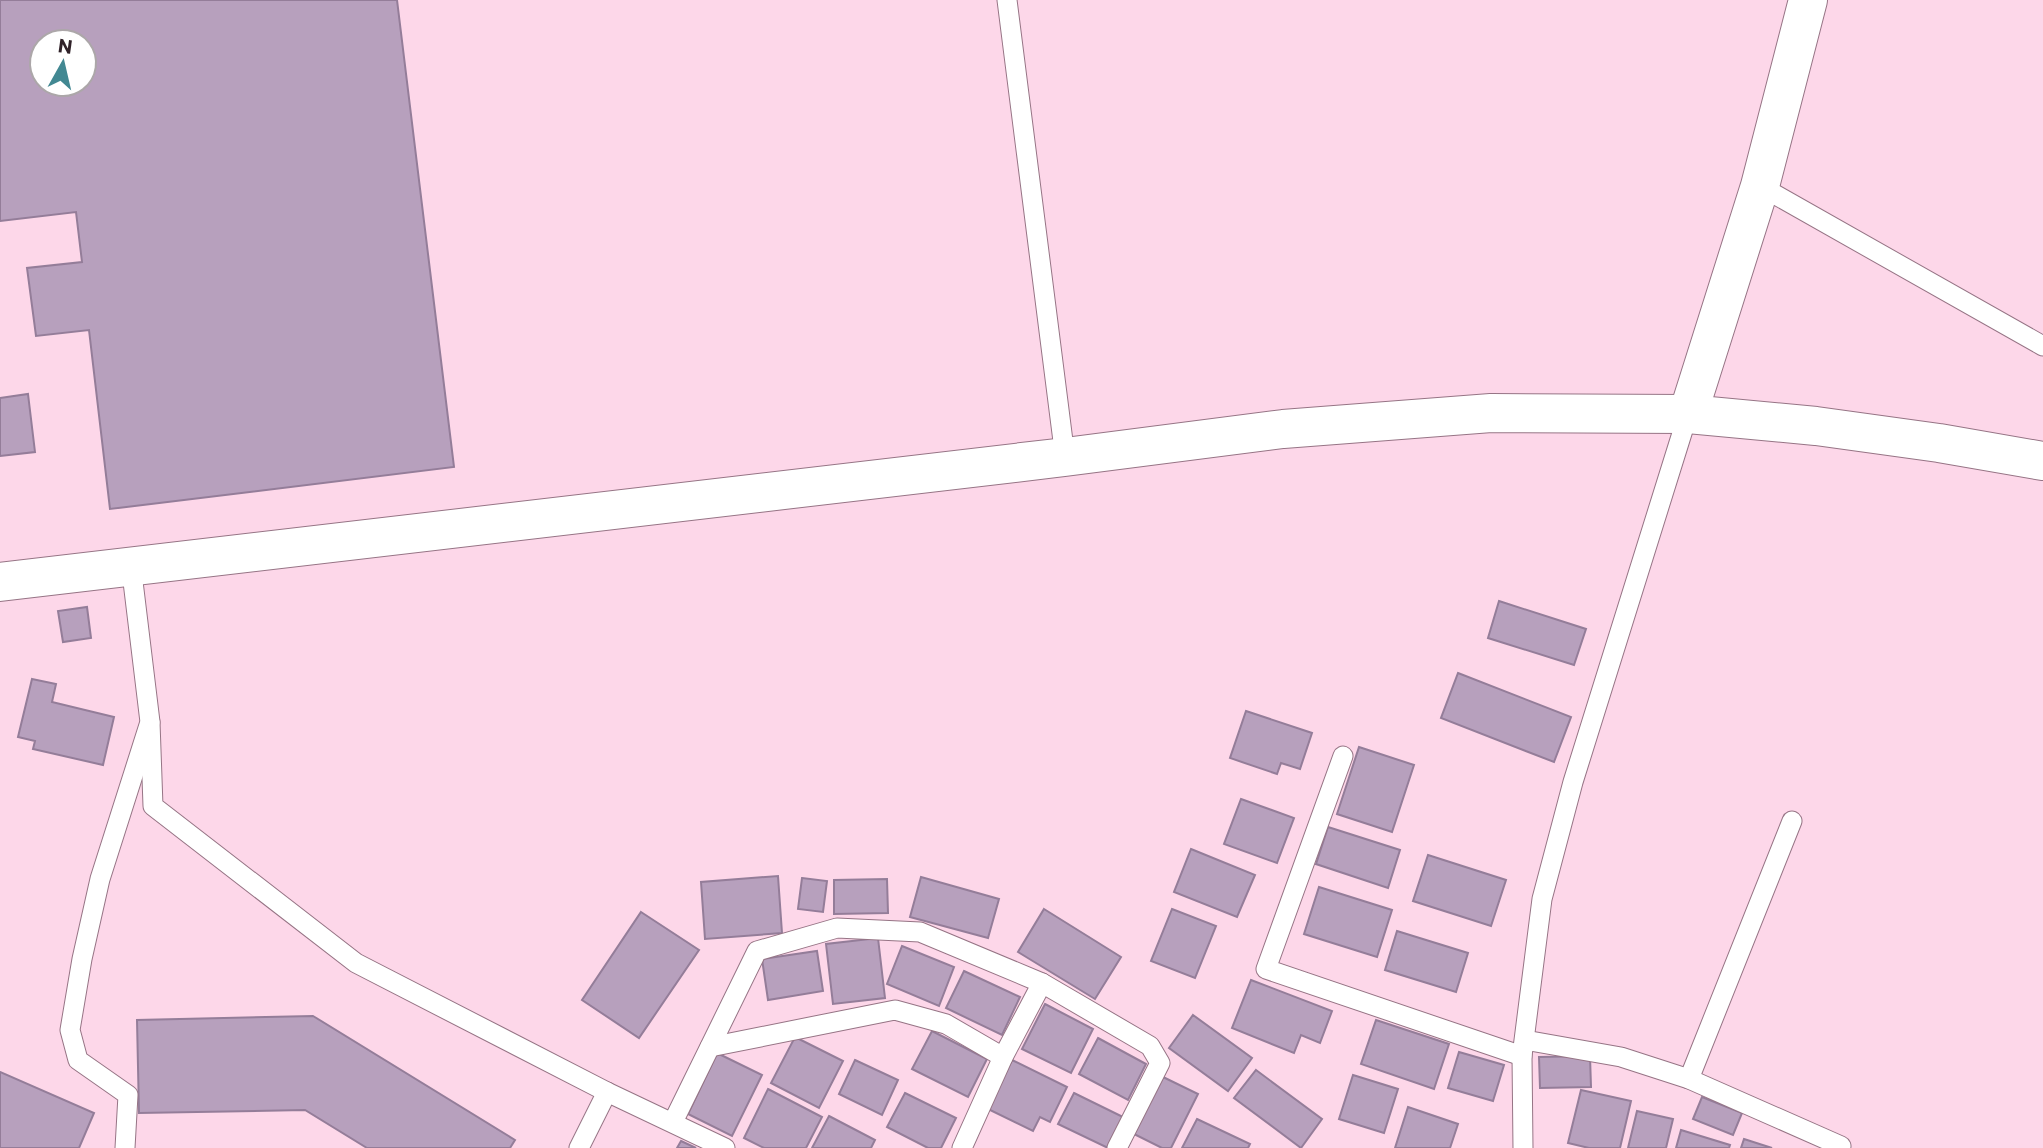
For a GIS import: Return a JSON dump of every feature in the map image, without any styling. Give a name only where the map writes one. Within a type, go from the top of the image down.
[{"type":"street","points":[[1688,414],[1760,186],[1808,0]]},
{"type":"street","points":[[0,582],[1283,429],[1491,413],[1688,414],[1816,426],[2043,461]]},
{"type":"lane","points":[[1007,0],[1065,457]]},
{"type":"lane","points":[[1760,186],[2043,346]]},
{"type":"lane","points":[[1523,1148],[1523,1048],[1542,898],[1573,782],[1688,414]]},
{"type":"lane","points":[[131,565],[150,722],[153,806],[356,964],[607,1092],[726,1148]]},
{"type":"lane","points":[[125,1148],[128,1095],[78,1060],[70,1030],[100,879],[150,722]]},
{"type":"lane","points":[[1343,756],[1266,969],[1523,1048],[1621,1056],[1689,1079],[1840,1148]]},
{"type":"lane","points":[[1689,1079],[1792,821]]},
{"type":"lane","points":[[673,1122],[757,951],[836,928],[920,932],[1042,983],[1150,1046],[1160,1063],[1117,1148]]},
{"type":"lane","points":[[961,1148],[1003,1057],[1042,983]]},
{"type":"lane","points":[[710,1047],[895,1010],[946,1024],[1003,1057]]},
{"type":"lane","points":[[579,1148],[607,1092]]},
{"type":"building","points":[[0,0],[397,0],[454,467],[110,509],[89,330],[36,336],[27,268],[82,262],[76,212],[0,221]]},
{"type":"building","points":[[28,394],[35,452],[0,456],[0,398]]},
{"type":"building","points":[[1499,601],[1586,629],[1574,665],[1488,638]]},
{"type":"building","points":[[87,607],[91,638],[63,642],[58,611]]},
{"type":"building","points":[[1458,673],[1571,717],[1554,762],[1441,718]]},
{"type":"building","points":[[32,679],[56,684],[52,702],[114,717],[103,765],[33,749],[35,741],[18,737]]},
{"type":"building","points":[[1246,711],[1312,733],[1300,769],[1281,763],[1277,774],[1230,758]]},
{"type":"building","points":[[1359,747],[1414,765],[1392,832],[1337,814]]},
{"type":"building","points":[[1241,799],[1294,818],[1277,863],[1224,844]]},
{"type":"building","points":[[1328,827],[1400,850],[1388,888],[1316,864]]},
{"type":"building","points":[[1191,849],[1255,875],[1237,917],[1174,892]]},
{"type":"building","points":[[1428,855],[1506,880],[1491,926],[1413,901]]},
{"type":"building","points":[[778,876],[782,933],[705,939],[701,882]]},
{"type":"building","points":[[921,877],[999,899],[988,938],[910,917]]},
{"type":"building","points":[[802,878],[827,881],[823,912],[798,909]]},
{"type":"building","points":[[887,879],[888,913],[834,914],[834,880]]},
{"type":"building","points":[[1319,887],[1392,910],[1377,957],[1304,934]]},
{"type":"building","points":[[1044,909],[1121,957],[1095,999],[1018,952]]},
{"type":"building","points":[[1172,909],[1216,926],[1195,978],[1151,961]]},
{"type":"building","points":[[641,912],[699,950],[639,1038],[582,1000]]},
{"type":"building","points":[[1397,931],[1468,953],[1456,992],[1385,970]]},
{"type":"building","points":[[878,938],[885,998],[833,1004],[826,944]]},
{"type":"building","points":[[902,946],[954,967],[939,1006],[887,984]]},
{"type":"building","points":[[817,951],[823,991],[768,1000],[762,959]]},
{"type":"building","points":[[964,971],[1020,997],[1002,1035],[946,1008]]},
{"type":"building","points":[[1251,980],[1332,1011],[1320,1043],[1301,1035],[1294,1053],[1232,1028]]},
{"type":"building","points":[[1045,1004],[1093,1029],[1071,1073],[1022,1049]]},
{"type":"building","points":[[1193,1015],[1252,1058],[1228,1091],[1169,1048]]},
{"type":"building","points":[[313,1016],[515,1140],[510,1148],[367,1148],[305,1110],[139,1113],[137,1020]]},
{"type":"building","points":[[1376,1020],[1449,1044],[1434,1089],[1361,1064]]},
{"type":"building","points":[[932,1031],[987,1059],[968,1097],[912,1069]]},
{"type":"building","points":[[795,1037],[843,1061],[819,1108],[771,1083]]},
{"type":"building","points":[[1098,1038],[1146,1064],[1128,1100],[1079,1074]]},
{"type":"building","points":[[1459,1052],[1504,1065],[1493,1101],[1448,1088]]},
{"type":"building","points":[[717,1053],[762,1075],[732,1136],[688,1114]]},
{"type":"building","points":[[1590,1056],[1591,1087],[1540,1088],[1539,1057]]},
{"type":"building","points":[[855,1060],[898,1080],[882,1115],[839,1094]]},
{"type":"building","points":[[1012,1060],[1067,1087],[1050,1122],[1040,1117],[1033,1131],[988,1109]]},
{"type":"building","points":[[1256,1070],[1322,1119],[1301,1148],[1234,1098]]},
{"type":"building","points":[[0,1072],[94,1113],[79,1148],[0,1148]]},
{"type":"building","points":[[1353,1075],[1398,1089],[1384,1133],[1339,1119]]},
{"type":"building","points":[[1161,1076],[1198,1094],[1171,1148],[1162,1148],[1132,1133]]},
{"type":"building","points":[[768,1089],[822,1117],[806,1148],[764,1148],[744,1138]]},
{"type":"building","points":[[1581,1090],[1631,1101],[1620,1148],[1589,1148],[1568,1143]]},
{"type":"building","points":[[905,1093],[956,1118],[941,1148],[928,1148],[887,1127]]},
{"type":"building","points":[[1074,1093],[1123,1117],[1108,1148],[1058,1124]]},
{"type":"building","points":[[1702,1097],[1742,1113],[1733,1135],[1693,1119]]},
{"type":"building","points":[[1408,1107],[1458,1124],[1450,1148],[1395,1148]]},
{"type":"building","points":[[1637,1111],[1673,1119],[1666,1148],[1628,1148]]},
{"type":"building","points":[[829,1116],[875,1140],[871,1148],[812,1148]]},
{"type":"building","points":[[1197,1119],[1250,1144],[1248,1148],[1182,1148]]},
{"type":"building","points":[[1681,1130],[1730,1145],[1729,1148],[1676,1148]]},
{"type":"building","points":[[1744,1139],[1772,1148],[1741,1148]]},
{"type":"building","points":[[681,1141],[696,1148],[677,1148]]}]
